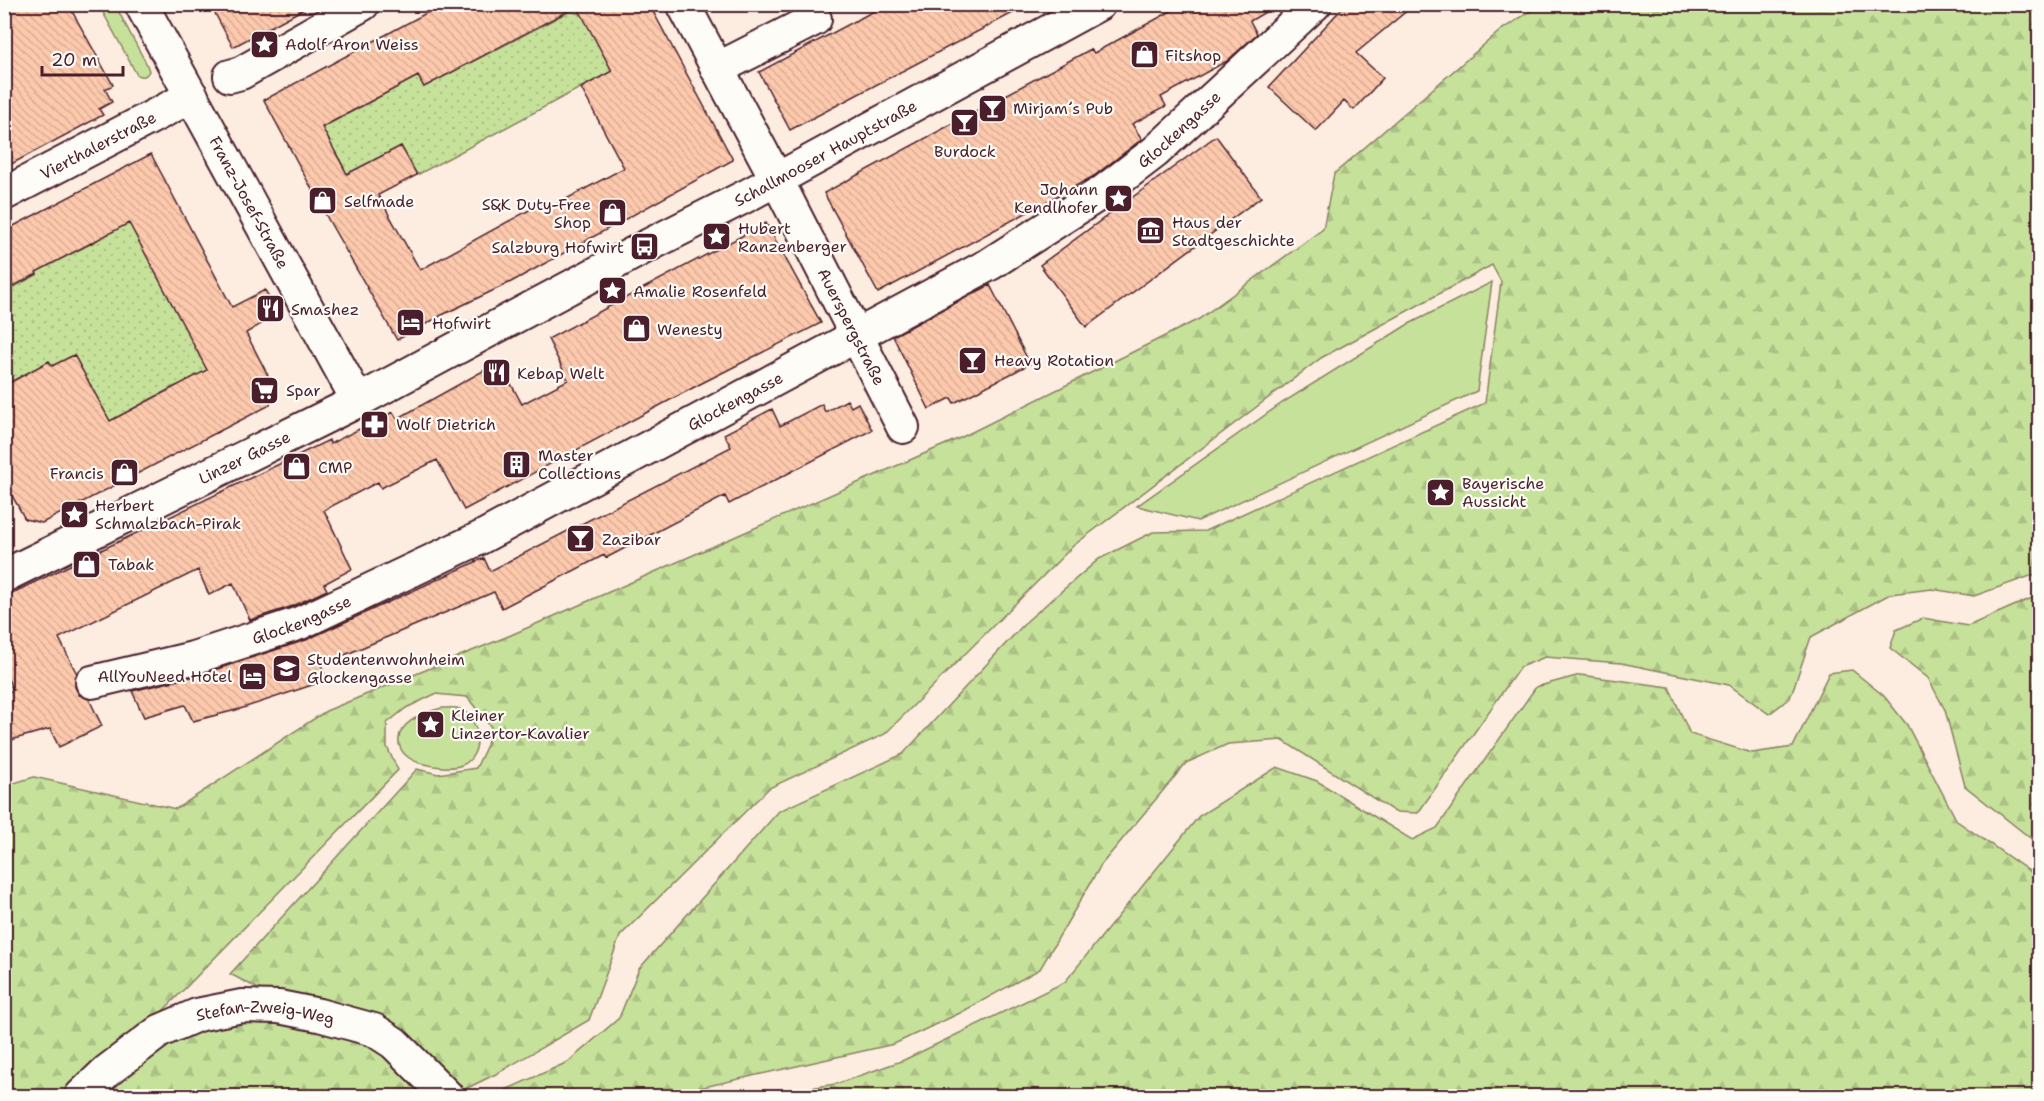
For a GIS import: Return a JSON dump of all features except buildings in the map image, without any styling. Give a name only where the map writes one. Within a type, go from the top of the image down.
[{"type":"street","name":"Franz-Josef-Straße","points":[[141,4],[358,401]]},
{"type":"street","points":[[231,76],[241,73],[363,4]]},
{"type":"street","name":"Auerspergstraße","points":[[683,4],[777,180],[903,427]]},
{"type":"street","name":"Schallmooser Hauptstraße","points":[[358,401],[645,247],[777,180],[1099,4]]},
{"type":"street","name":"Glockengasse","points":[[92,682],[193,658],[300,622],[480,538],[990,264],[1104,191],[1155,152],[1315,4]]},
{"type":"street","points":[[717,69],[815,19]]},
{"type":"street","name":"Vierthalerstraße","points":[[4,194],[192,96]]},
{"type":"street","name":"Linzer Gasse","points":[[20,568],[358,401]]},
{"type":"street","name":"Stefan-Zweig-Weg","points":[[81,1096],[107,1071],[160,1031],[197,1015],[242,1006],[279,1007],[374,1030],[394,1043],[447,1096]]},
{"type":"green space","points":[[99,5],[115,5],[147,65],[149,71],[145,75],[137,75]]},
{"type":"green space","points":[[1540,5],[2039,5],[2039,573],[1974,596],[1932,589],[1890,594],[1811,637],[1790,698],[1769,714],[1729,685],[1621,663],[1545,657],[1520,667],[1418,813],[1395,812],[1282,740],[1228,744],[1186,763],[1101,865],[1040,969],[960,1013],[894,1044],[664,1096],[492,1096],[568,1062],[619,1018],[639,969],[779,811],[903,754],[1028,620],[1099,559],[1153,532],[1205,531],[1485,403],[1501,282],[1492,265],[1321,358],[1073,546],[885,734],[769,788],[620,936],[589,1020],[498,1073],[455,1094],[391,1033],[282,1001],[230,974],[417,769],[438,774],[476,768],[487,745],[491,727],[467,697],[435,694],[406,708],[387,723],[387,747],[398,770],[159,1015],[70,1096],[5,1096],[4,786],[34,777],[176,809],[326,711],[511,635],[960,438],[1199,319],[1323,229],[1334,174],[1501,30]]},
{"type":"green space","points":[[570,11],[584,15],[612,71],[417,175],[401,146],[347,174],[338,156],[318,130],[418,76],[424,87]]},
{"type":"green space","points":[[133,212],[216,372],[173,387],[110,421],[74,355],[52,366],[49,362],[12,381],[5,368],[5,280],[10,289],[37,275],[36,272],[96,241]]},
{"type":"green space","points":[[1492,282],[1477,391],[1198,521],[1137,506],[1282,403],[1407,325]]},
{"type":"green space","points":[[2039,595],[2039,845],[1965,786],[1945,710],[1928,678],[1890,648],[1896,630],[1923,618],[1968,626]]},
{"type":"green space","points":[[1852,670],[1884,696],[1907,725],[1957,821],[2039,878],[2039,1096],[755,1096],[836,1084],[904,1060],[1065,982],[1199,816],[1277,767],[1317,781],[1412,840],[1437,828],[1536,687],[1580,675],[1669,687],[1690,734],[1752,753],[1793,747],[1829,673]]},
{"type":"green space","name":"Kleiner Linzertor-Kavalier","points":[[442,708],[460,709],[467,714],[476,728],[477,746],[474,754],[462,765],[441,767],[417,762],[401,750],[399,739],[405,726],[419,716]]},
{"type":"green space","points":[[270,1014],[389,1049],[435,1096],[97,1096],[196,1023]]},
{"type":"place","name":"Adolf Aron Weiss","points":[[264,44]]},
{"type":"place","name":"Fitshop","points":[[1144,55]]},
{"type":"place","name":"Mirjam´s Pub","points":[[992,108]]},
{"type":"place","name":"Burdock","points":[[965,123]]},
{"type":"place","name":"Johann Kendlhofer","points":[[1119,198]]},
{"type":"place","name":"Selfmade","points":[[323,201]]},
{"type":"place","name":"S&K Duty-Free Shop","points":[[612,213]]},
{"type":"place","name":"Haus der Stadtgeschichte","points":[[1151,231]]},
{"type":"place","name":"Hubert Ranzenberger","points":[[717,237]]},
{"type":"place","name":"Salzburg Hofwirt","points":[[645,247]]},
{"type":"place","name":"Amalie Rosenfeld","points":[[612,291]]},
{"type":"place","name":"Smashez","points":[[270,309]]},
{"type":"place","name":"Hofwirt","points":[[411,323]]},
{"type":"place","name":"Wenesty","points":[[636,329]]},
{"type":"place","name":"Heavy Rotation","points":[[973,360]]},
{"type":"place","name":"Kebap Welt","points":[[496,373]]},
{"type":"place","name":"Spar","points":[[265,390]]},
{"type":"place","name":"Wolf Dietrich","points":[[375,424]]},
{"type":"place","name":"Master Collections","points":[[517,464]]},
{"type":"place","name":"CMP","points":[[297,467]]},
{"type":"place","name":"Francis","points":[[125,473]]},
{"type":"place","name":"Bayerische Aussicht","points":[[1441,492]]},
{"type":"place","name":"Herbert Schmalzbach-Pirak","points":[[74,514]]},
{"type":"place","name":"Zazibar","points":[[581,539]]},
{"type":"place","name":"Tabak","points":[[87,564]]},
{"type":"place","name":"Studentenwohnheim Glockengasse","points":[[286,668]]},
{"type":"place","name":"AllYouNeed Hotel","points":[[253,676]]},
{"type":"place","name":"Kleiner Linzertor-Kavalier","points":[[430,724]]}]
